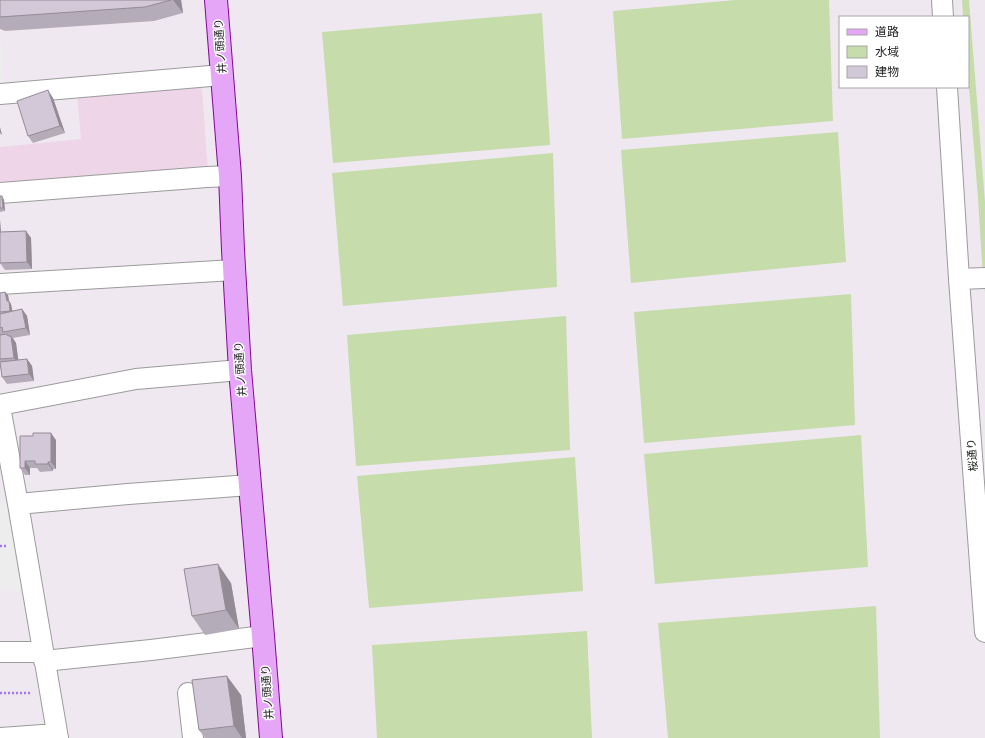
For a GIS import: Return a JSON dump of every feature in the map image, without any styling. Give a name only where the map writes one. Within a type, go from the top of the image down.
[{"type":"main road","name":"井ノ頭通り","points":[[216,0],[230,176],[240,370],[271,738]]},
{"type":"street","points":[[942,0],[943,16]]},
{"type":"street","points":[[0,94],[222,75]]},
{"type":"street","name":"桜通り","points":[[947,88],[959,278],[985,632]]},
{"type":"street","points":[[0,193],[230,176]]},
{"type":"street","points":[[0,284],[234,270]]},
{"type":"street","points":[[959,278],[985,278]]},
{"type":"street","points":[[0,738],[57,736],[0,406],[136,379],[240,370]]},
{"type":"street","points":[[18,504],[250,485]]},
{"type":"street","points":[[0,652],[44,657],[151,650],[263,636]]},
{"type":"street","points":[[188,693],[192,738]]},
{"type":"path","points":[[0,693],[50,693]]},
{"type":"shaded area","points":[[0,39],[5,87],[0,87]]},
{"type":"shaded area","points":[[196,83],[202,89],[208,172],[0,189],[0,147],[81,139],[77,94]]},
{"type":"shaded area","points":[[0,503],[9,503],[25,589],[0,589]]},
{"type":"water","points":[[735,0],[829,0],[833,121],[622,139],[613,11]]},
{"type":"water","points":[[962,0],[969,0],[985,202],[985,293],[969,88],[969,16],[963,16]]},
{"type":"water","points":[[542,13],[550,145],[333,163],[322,32]]},
{"type":"water","points":[[838,132],[846,262],[631,283],[621,150]]},
{"type":"water","points":[[553,153],[557,287],[343,306],[332,173]]},
{"type":"water","points":[[851,294],[855,425],[644,443],[634,312]]},
{"type":"water","points":[[566,316],[570,450],[356,466],[347,335]]},
{"type":"water","points":[[861,435],[868,567],[655,584],[644,454]]},
{"type":"water","points":[[575,457],[583,591],[369,608],[357,476]]},
{"type":"water","points":[[876,606],[880,738],[668,738],[658,623]]},
{"type":"water","points":[[587,631],[592,738],[377,738],[372,645]]},
{"type":"building","points":[[0,0],[171,0],[145,7],[0,17]]},
{"type":"building","points":[[48,90],[60,126],[28,136],[17,101]]},
{"type":"building","points":[[0,196],[2,196],[3,208],[0,208]]},
{"type":"building","points":[[26,231],[27,262],[0,263],[0,232]]},
{"type":"building","points":[[5,292],[7,301],[9,301],[10,311],[0,312],[0,293]]},
{"type":"building","points":[[22,309],[26,328],[3,332],[2,327],[0,328],[0,314]]},
{"type":"building","points":[[7,334],[8,336],[11,336],[14,358],[0,359],[0,335]]},
{"type":"building","points":[[27,359],[29,374],[2,377],[0,362]]},
{"type":"building","points":[[33,433],[51,433],[51,462],[48,462],[48,464],[35,464],[35,461],[25,461],[25,468],[20,468],[20,436],[33,436]]},
{"type":"building","points":[[218,564],[226,610],[192,616],[184,569]]},
{"type":"building","points":[[227,676],[234,726],[199,730],[192,680]]}]
